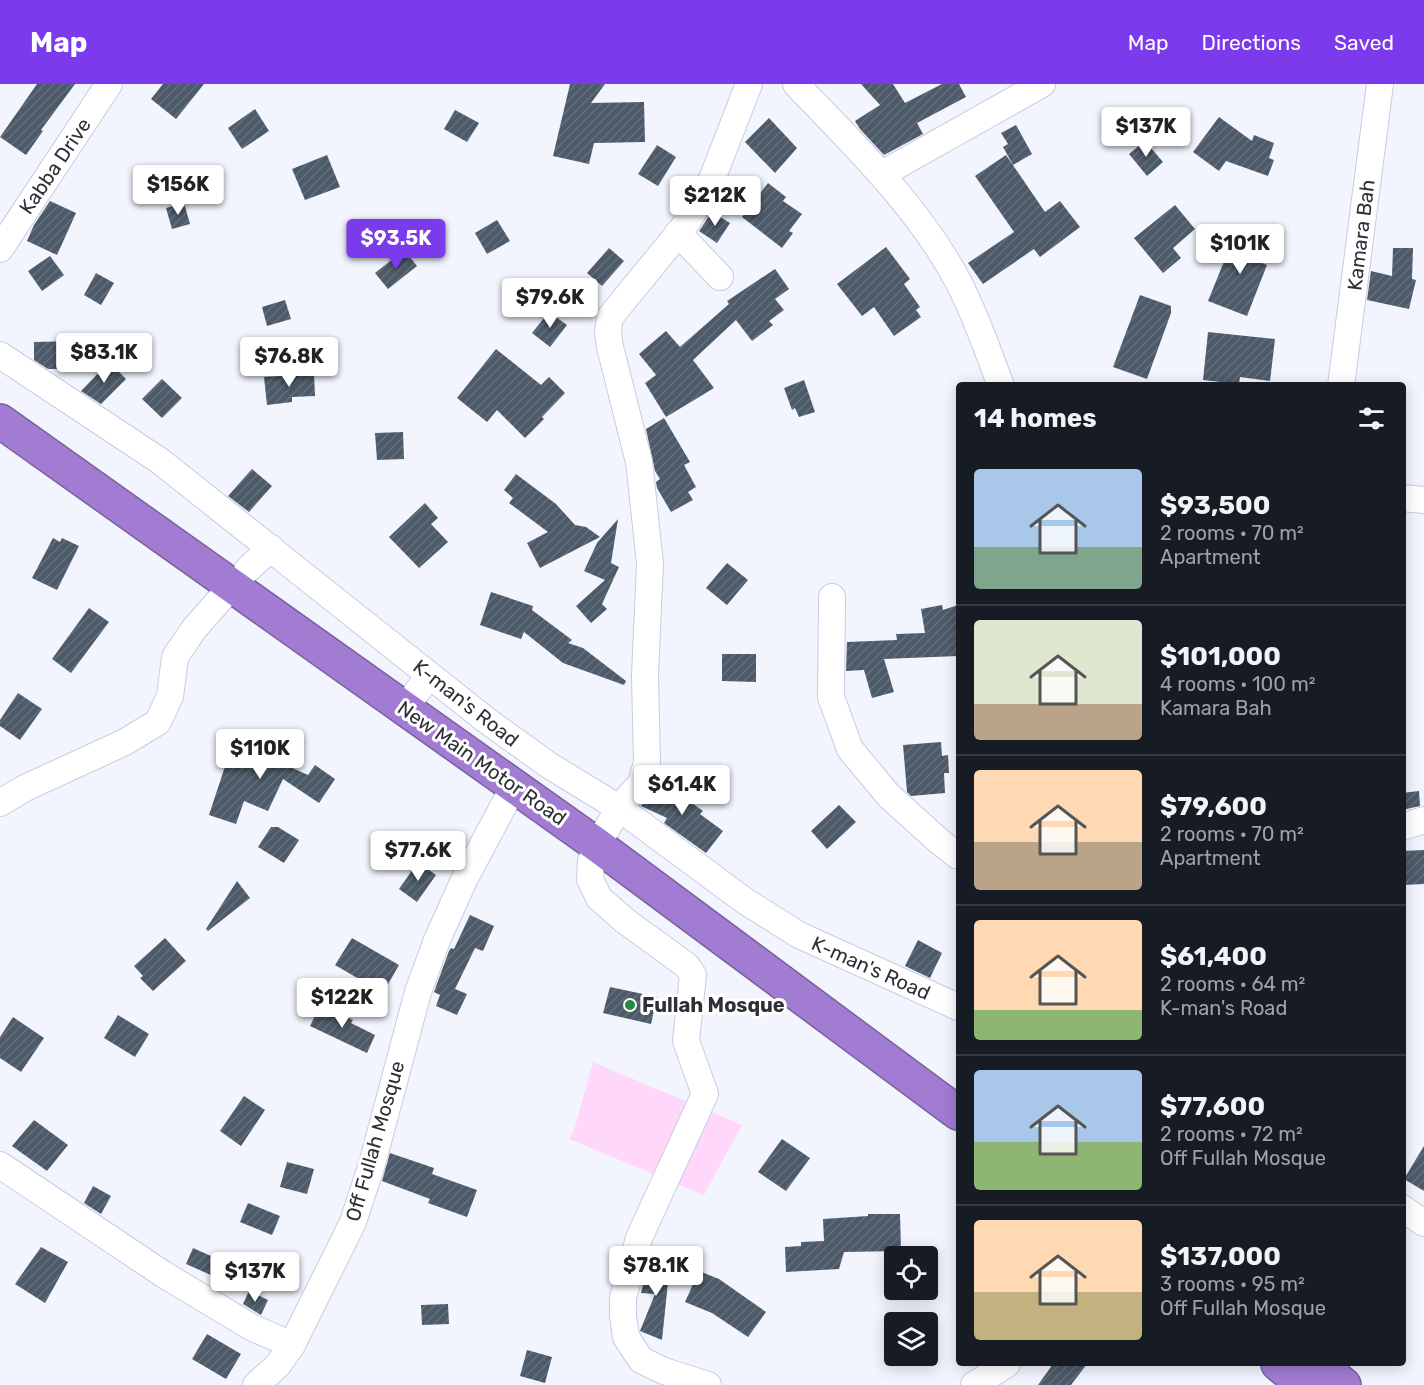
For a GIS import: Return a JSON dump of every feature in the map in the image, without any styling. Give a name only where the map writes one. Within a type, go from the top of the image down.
[{"type":"highway","name":"New Main Motor Road","points":[[0,397],[514,786],[607,828],[956,1087]]},
{"type":"highway","name":"New Main Motor Road","points":[[0,421],[239,578],[422,684],[607,828],[956,1111]]},
{"type":"highway","points":[[1281,1366],[1305,1385]]},
{"type":"highway","points":[[1321,1366],[1344,1385]]},
{"type":"street","name":"Kabba Drive","points":[[0,249],[110,84]]},
{"type":"street","points":[[708,1385],[664,1371],[641,1360],[626,1337],[623,1316],[623,1298],[639,1238],[705,1094],[686,1041],[693,975],[687,966],[624,920],[599,898],[590,879],[591,861],[607,828],[641,783],[647,763],[645,675],[650,562],[639,462],[610,347],[608,332],[610,317],[678,233],[707,192],[749,84]]},
{"type":"street","points":[[796,84],[882,174],[931,238],[959,283],[999,382]]},
{"type":"street","points":[[882,174],[1042,84]]},
{"type":"street","name":"Kamara Bah","points":[[1342,382],[1380,84]]},
{"type":"street","points":[[678,233],[720,277]]},
{"type":"street","name":"K-man's Road","points":[[0,355],[160,460],[271,548],[422,684]]},
{"type":"street","points":[[1406,498],[1424,500]]},
{"type":"street","points":[[0,803],[25,788],[125,742],[158,722],[170,696],[175,657],[194,629],[239,578],[271,548]]},
{"type":"street","points":[[832,597],[831,697],[850,749],[890,796],[956,854]]},
{"type":"street","name":"Off Fullah Mosque","points":[[256,1385],[278,1365],[292,1345],[353,1222],[372,1164],[418,992],[437,940],[465,878],[514,786]]},
{"type":"street","points":[[1406,826],[1424,820]]},
{"type":"street","name":"K-man's Road","points":[[607,828],[745,901],[800,935],[956,1006]]},
{"type":"street","points":[[0,1165],[163,1274],[253,1328],[292,1345]]},
{"type":"street","points":[[1406,1211],[1424,1223]]},
{"type":"street","points":[[974,1385],[1004,1366]]},
{"type":"shaded area","points":[[593,1062],[742,1125],[704,1195],[569,1139],[574,1130]]},
{"type":"building","points":[[37,84],[75,84],[41,130],[43,131],[26,155],[0,137]]},
{"type":"building","points":[[163,84],[204,84],[176,119],[151,99]]},
{"type":"building","points":[[570,84],[605,84],[591,103],[644,102],[645,142],[594,143],[589,164],[553,156]]},
{"type":"building","points":[[861,84],[893,84],[905,103],[942,84],[959,84],[966,97],[917,123],[923,134],[884,155],[855,121],[880,105]]},
{"type":"building","points":[[255,109],[269,131],[242,149],[228,128]]},
{"type":"building","points":[[455,110],[479,123],[467,142],[444,129]]},
{"type":"building","points":[[1219,117],[1252,141],[1254,135],[1274,143],[1269,158],[1274,160],[1268,176],[1226,161],[1219,171],[1193,152]]},
{"type":"building","points":[[769,118],[797,148],[775,173],[745,142]]},
{"type":"building","points":[[1016,125],[1032,154],[1013,165],[1003,147],[1008,144],[1001,133]]},
{"type":"building","points":[[1145,141],[1163,162],[1147,176],[1129,154]]},
{"type":"building","points":[[657,145],[676,157],[658,186],[638,174]]},
{"type":"building","points":[[327,155],[340,187],[305,200],[292,169]]},
{"type":"building","points":[[1006,155],[1045,212],[1060,201],[1080,227],[1040,257],[1034,249],[983,284],[968,263],[1014,232],[975,176]]},
{"type":"building","points":[[768,183],[786,197],[783,201],[802,214],[789,231],[793,233],[782,248],[742,217]]},
{"type":"building","points":[[50,201],[76,213],[57,255],[27,241],[34,225]]},
{"type":"building","points":[[184,203],[190,224],[172,229],[166,208]]},
{"type":"building","points":[[1175,205],[1195,229],[1173,248],[1181,258],[1163,273],[1134,238]]},
{"type":"building","points":[[712,212],[730,223],[717,243],[699,231]]},
{"type":"building","points":[[497,220],[510,241],[487,254],[475,233]]},
{"type":"building","points":[[1236,232],[1269,245],[1262,263],[1267,265],[1247,316],[1208,301]]},
{"type":"building","points":[[886,247],[910,279],[904,284],[920,307],[916,310],[921,317],[894,336],[874,307],[862,316],[837,284]]},
{"type":"building","points":[[609,248],[624,261],[602,286],[587,273]]},
{"type":"building","points":[[1393,248],[1413,248],[1412,279],[1416,280],[1409,309],[1367,300],[1371,271],[1392,276]]},
{"type":"building","points":[[404,250],[417,266],[388,289],[375,273]]},
{"type":"building","points":[[50,256],[64,275],[42,291],[28,271]]},
{"type":"building","points":[[775,269],[789,289],[775,299],[784,310],[769,321],[773,325],[752,341],[736,320],[693,360],[714,388],[666,417],[645,383],[656,375],[639,354],[666,331],[680,347],[729,304],[727,301]]},
{"type":"building","points":[[96,273],[114,283],[101,305],[84,295]]},
{"type":"building","points":[[1140,295],[1171,306],[1171,313],[1147,379],[1113,367]]},
{"type":"building","points":[[285,300],[291,319],[267,326],[262,307]]},
{"type":"building","points":[[549,312],[567,325],[550,347],[532,333]]},
{"type":"building","points":[[1208,332],[1275,339],[1270,381],[1240,377],[1239,382],[1203,380]]},
{"type":"building","points":[[78,341],[78,369],[48,369],[34,360],[34,342]]},
{"type":"building","points":[[264,346],[270,364],[249,370],[243,352]]},
{"type":"building","points":[[496,349],[541,385],[549,377],[565,393],[525,438],[497,410],[487,422],[457,398]]},
{"type":"building","points":[[109,362],[126,379],[101,404],[81,391]]},
{"type":"building","points":[[314,374],[315,396],[292,397],[292,402],[267,405],[264,377]]},
{"type":"building","points":[[162,379],[182,398],[162,418],[142,399]]},
{"type":"building","points":[[804,380],[815,412],[799,417],[795,408],[792,410],[784,388]]},
{"type":"building","points":[[664,418],[690,462],[684,465],[696,487],[688,492],[693,500],[671,512],[657,488],[656,482],[660,479],[655,471],[646,429]]},
{"type":"building","points":[[403,432],[404,459],[377,460],[375,433]]},
{"type":"building","points":[[252,469],[272,486],[249,512],[228,496]]},
{"type":"building","points":[[516,474],[556,504],[575,525],[586,527],[600,537],[540,568],[527,543],[548,532],[509,503],[513,498],[504,490]]},
{"type":"building","points":[[425,503],[438,518],[431,524],[448,542],[419,568],[389,537]]},
{"type":"building","points":[[618,519],[611,563],[619,567],[602,604],[607,609],[591,623],[576,606],[605,580],[584,571],[597,543]]},
{"type":"building","points":[[53,538],[60,542],[62,538],[79,546],[57,590],[32,578]]},
{"type":"building","points":[[727,563],[748,580],[727,605],[706,588]]},
{"type":"building","points":[[491,592],[533,606],[532,610],[572,640],[568,643],[583,648],[626,681],[624,685],[563,663],[524,632],[521,639],[480,625]]},
{"type":"building","points":[[942,605],[943,610],[956,606],[956,656],[884,659],[894,692],[872,698],[864,670],[846,671],[847,642],[897,640],[896,634],[925,633],[921,609]]},
{"type":"building","points":[[89,608],[109,622],[71,673],[52,659]]},
{"type":"building","points":[[722,654],[756,654],[756,682],[722,681]]},
{"type":"building","points":[[18,693],[42,709],[20,740],[0,726],[0,720]]},
{"type":"building","points":[[249,734],[268,740],[261,754],[308,775],[315,765],[335,779],[319,803],[283,779],[268,811],[244,801],[236,824],[209,815],[235,736],[247,740]]},
{"type":"building","points":[[941,742],[942,756],[948,755],[949,773],[944,773],[945,793],[911,796],[907,792],[903,745]]},
{"type":"building","points":[[658,778],[678,788],[676,792],[703,811],[700,814],[723,831],[706,853],[664,823],[667,818],[641,806],[653,793]]},
{"type":"building","points":[[1419,791],[1420,806],[1406,809],[1406,793]]},
{"type":"building","points":[[839,805],[856,822],[827,849],[811,831]]},
{"type":"building","points":[[271,827],[278,827],[299,840],[284,863],[258,847]]},
{"type":"building","points":[[1424,850],[1424,884],[1406,885],[1406,851]]},
{"type":"building","points":[[418,862],[436,875],[417,902],[399,889]]},
{"type":"building","points":[[237,881],[250,898],[208,931],[206,929]]},
{"type":"building","points":[[470,915],[494,926],[483,951],[475,948],[455,989],[467,994],[457,1015],[436,1006],[440,995],[434,992],[449,951],[451,948],[454,949]]},
{"type":"building","points":[[165,938],[186,961],[153,991],[140,978],[143,976],[134,966]]},
{"type":"building","points":[[352,938],[399,965],[383,993],[335,965]]},
{"type":"building","points":[[918,940],[942,953],[930,978],[905,966]]},
{"type":"building","name":"Fullah Mosque","points":[[610,987],[657,997],[651,1024],[603,1013]]},
{"type":"building","points":[[320,1005],[353,1020],[351,1023],[375,1035],[367,1053],[310,1026]]},
{"type":"building","points":[[118,1015],[149,1034],[135,1057],[104,1038]]},
{"type":"building","points":[[13,1017],[44,1038],[21,1072],[0,1058],[0,1037]]},
{"type":"building","points":[[244,1096],[265,1110],[241,1146],[220,1131]]},
{"type":"building","points":[[34,1120],[68,1145],[47,1171],[12,1146]]},
{"type":"building","points":[[782,1139],[810,1158],[786,1191],[758,1172]]},
{"type":"building","points":[[1424,1146],[1424,1191],[1406,1180],[1406,1176]]},
{"type":"building","points":[[390,1153],[434,1168],[432,1174],[477,1190],[467,1217],[428,1203],[430,1199],[382,1181]]},
{"type":"building","points":[[287,1162],[314,1169],[307,1194],[280,1187]]},
{"type":"building","points":[[93,1186],[111,1196],[101,1214],[84,1203]]},
{"type":"building","points":[[248,1203],[280,1216],[272,1235],[240,1222]]},
{"type":"building","points":[[868,1214],[900,1214],[901,1246],[884,1246],[884,1251],[844,1252],[839,1269],[786,1272],[785,1247],[801,1246],[801,1242],[824,1241],[823,1219],[868,1216]]},
{"type":"building","points":[[41,1247],[68,1262],[45,1303],[15,1284]]},
{"type":"building","points":[[193,1248],[220,1260],[213,1276],[186,1264]]},
{"type":"building","points":[[648,1261],[670,1263],[662,1340],[640,1331],[655,1294],[641,1293]]},
{"type":"building","points":[[699,1271],[719,1279],[766,1312],[748,1337],[712,1313],[685,1302]]},
{"type":"building","points":[[249,1291],[268,1300],[261,1315],[243,1304]]},
{"type":"building","points":[[448,1304],[449,1324],[422,1325],[421,1305]]},
{"type":"building","points":[[207,1334],[241,1354],[226,1379],[192,1359]]},
{"type":"building","points":[[527,1350],[552,1357],[545,1383],[520,1376]]},
{"type":"building","points":[[1052,1366],[1085,1366],[1071,1385],[1038,1385]]},
{"type":"place","name":"Fullah Mosque","points":[[630,1005]]}]
